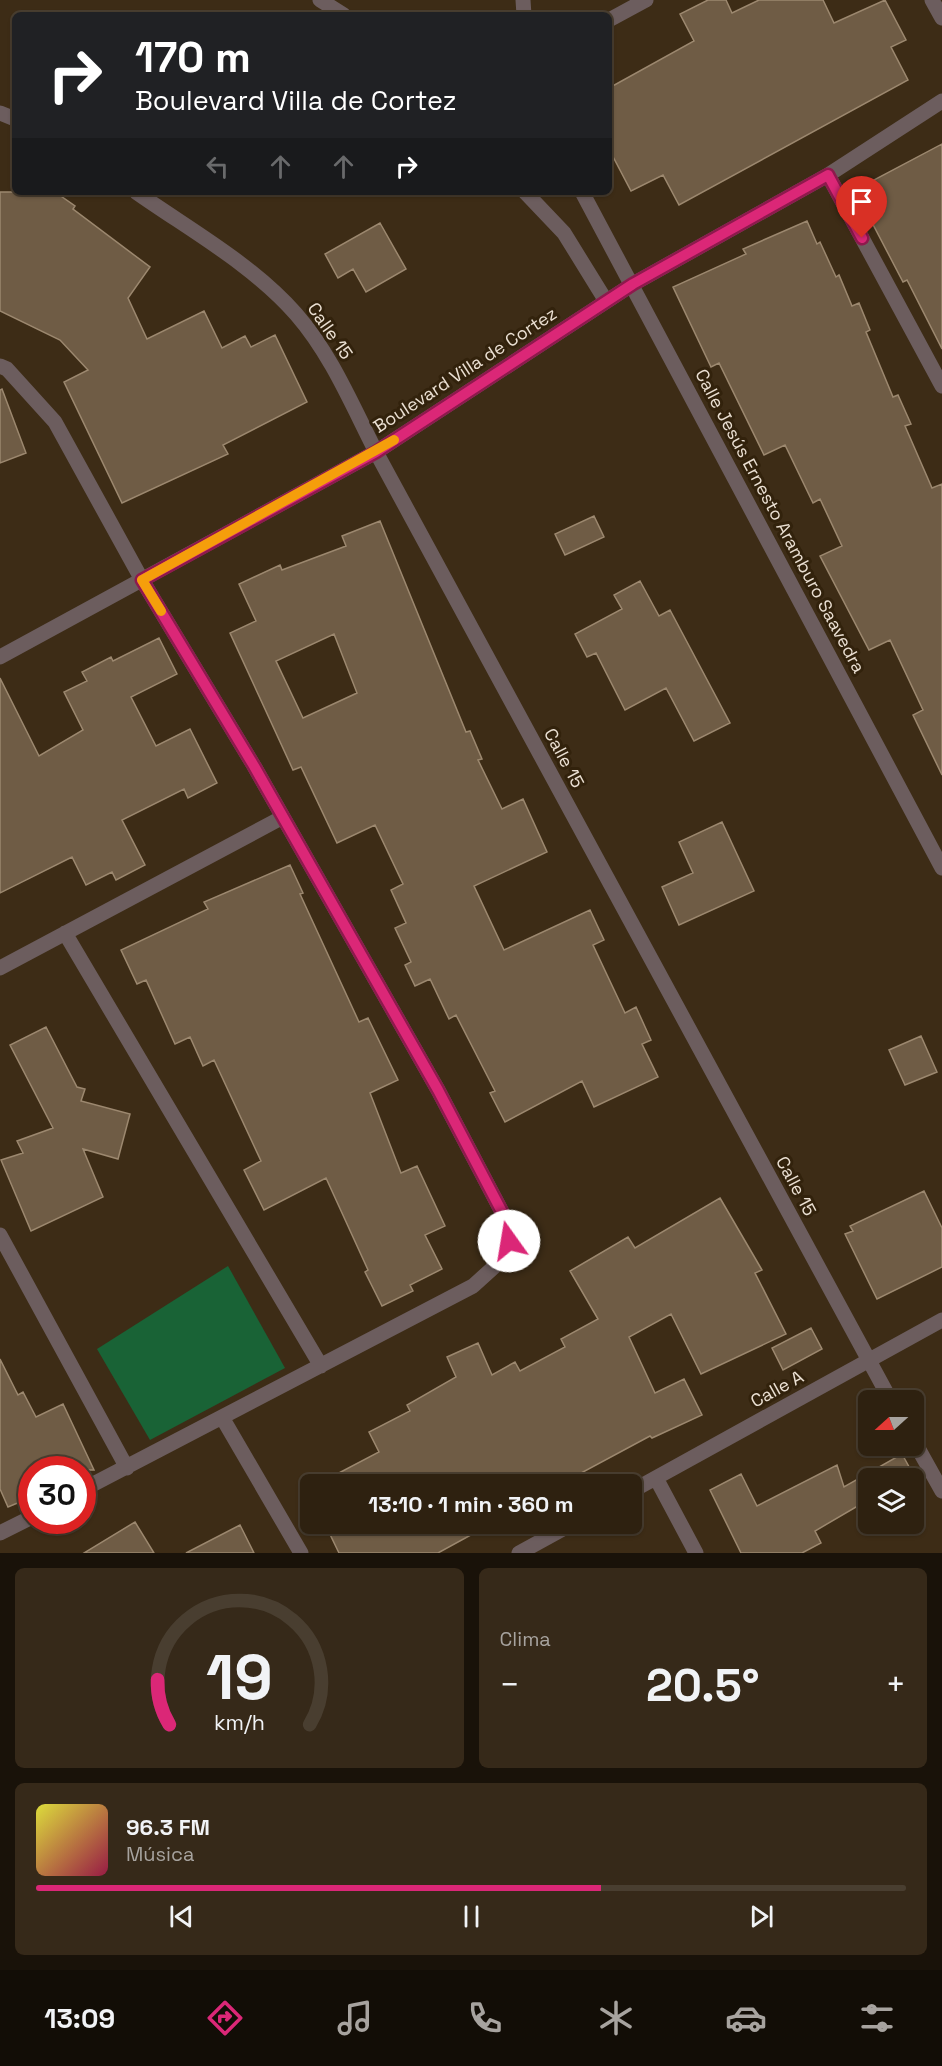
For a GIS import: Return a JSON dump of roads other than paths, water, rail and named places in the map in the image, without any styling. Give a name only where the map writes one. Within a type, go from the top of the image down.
[{"type":"street","points":[[320,0],[339,12]]},
{"type":"street","points":[[612,18],[646,0]]},
{"type":"street","points":[[932,0],[942,18]]},
{"type":"street","name":"Boulevard Villa de Cortez","points":[[0,657],[376,452],[633,284],[828,175],[942,100]]},
{"type":"street","points":[[828,175],[942,386]]},
{"type":"street","name":"Calle 15","points":[[140,195],[262,280],[297,315],[334,369],[376,452],[885,1390]]},
{"type":"street","points":[[528,195],[564,233],[606,301]]},
{"type":"street","name":"Calle Jesús Ernesto Aramburo Saavedra","points":[[584,195],[942,868]]},
{"type":"street","points":[[0,366],[7,369],[55,422],[142,580],[283,818],[438,1090],[502,1212],[509,1241],[494,1268],[474,1286],[96,1483]]},
{"type":"street","points":[[0,968],[283,818]]},
{"type":"street","points":[[65,933],[321,1366]]},
{"type":"street","points":[[0,1235],[127,1468]]},
{"type":"street","name":"Calle A","points":[[642,1486],[942,1320]]},
{"type":"street","points":[[222,1419],[301,1553]]},
{"type":"street","points":[[922,1456],[942,1491]]},
{"type":"street","points":[[656,1478],[696,1553]]},
{"type":"street","points":[[0,1533],[18,1524]]},
{"type":"street","points":[[519,1553],[554,1534]]}]
